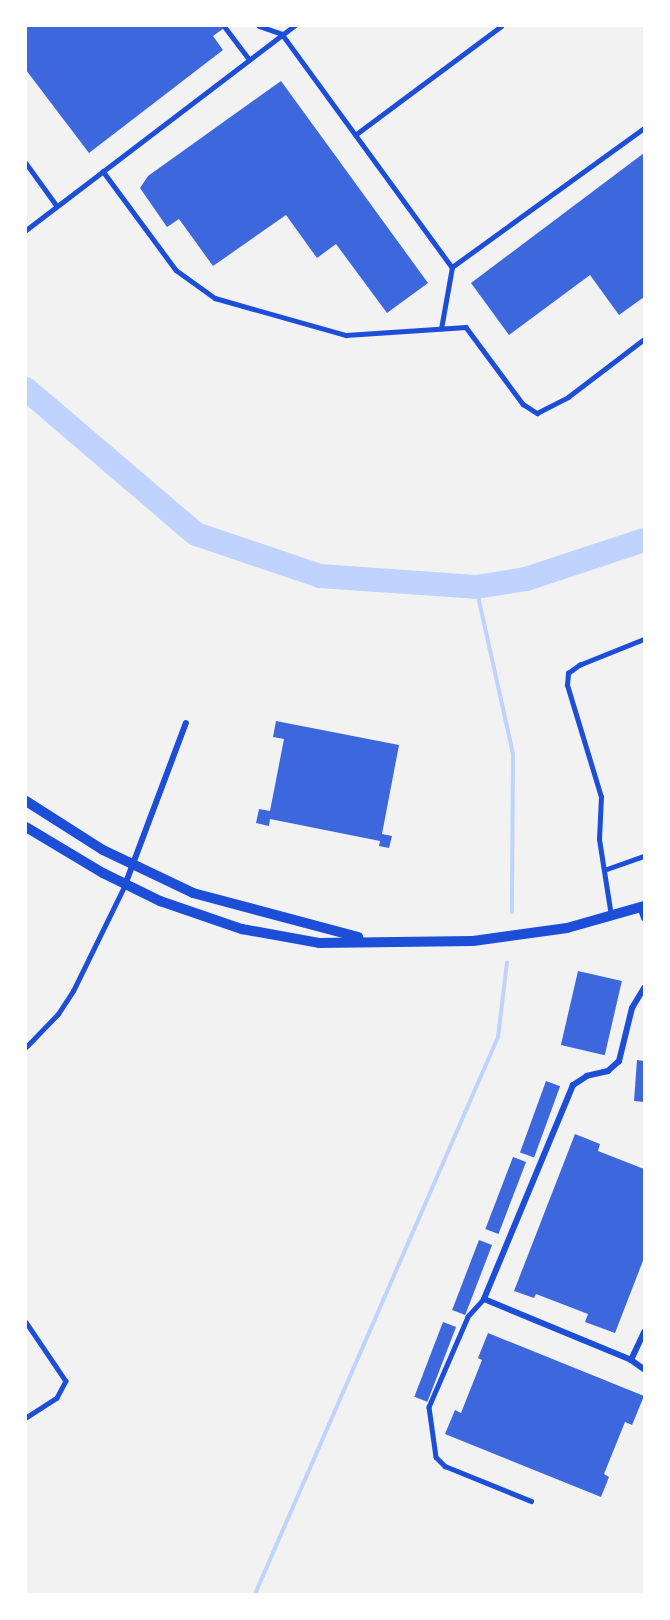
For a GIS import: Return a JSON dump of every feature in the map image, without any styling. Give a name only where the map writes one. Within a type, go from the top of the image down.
[{"type":"street","points":[[125,885],[186,723]]},
{"type":"street","points":[[26,801],[134,866],[193,893],[367,940]]},
{"type":"street","points":[[26,826],[125,885],[197,915],[263,934],[319,943],[367,940],[473,941],[567,928],[642,906],[645,918]]},
{"type":"street","points":[[645,988],[632,1008],[619,1061],[608,1071],[587,1076],[573,1085],[484,1299],[632,1360],[645,1369]]},
{"type":"street","points":[[632,1360],[645,1332]]},
{"type":"lane","points":[[259,26],[282,34],[452,267]]},
{"type":"lane","points":[[26,229],[294,26]]},
{"type":"lane","points":[[355,135],[501,26]]},
{"type":"lane","points":[[225,27],[249,59]]},
{"type":"lane","points":[[441,329],[452,267],[645,128]]},
{"type":"lane","points":[[26,163],[57,206]]},
{"type":"lane","points":[[103,171],[176,270],[215,298],[346,335],[466,327],[523,404],[537,413],[568,397],[645,339]]},
{"type":"lane","points":[[611,916],[599,838],[601,797],[567,685],[568,674],[579,665],[645,639]]},
{"type":"lane","points":[[603,870],[645,856]]},
{"type":"lane","points":[[26,1047],[58,1014],[89,964],[125,885]]},
{"type":"lane","points":[[484,1299],[468,1317],[429,1407],[436,1457],[445,1466],[531,1501]]},
{"type":"lane","points":[[26,1322],[66,1381],[57,1398],[26,1418]]},
{"type":"building","points":[[26,26],[227,26],[213,36],[223,50],[89,153],[26,70]]},
{"type":"building","points":[[281,81],[428,283],[387,313],[336,244],[317,258],[286,215],[213,266],[179,219],[167,227],[140,188],[148,176]]},
{"type":"building","points":[[644,153],[644,297],[619,315],[590,275],[509,335],[471,283]]},
{"type":"building","points":[[276,721],[399,745],[382,834],[392,836],[389,848],[379,846],[380,841],[270,819],[269,826],[256,823],[259,809],[270,811],[284,739],[273,737]]},
{"type":"building","points":[[578,971],[622,981],[605,1055],[561,1045]]},
{"type":"building","points":[[637,1060],[644,1061],[644,1102],[634,1101]]},
{"type":"building","points":[[546,1081],[560,1086],[534,1158],[520,1152]]},
{"type":"building","points":[[575,1134],[600,1144],[598,1151],[644,1169],[644,1258],[615,1333],[585,1322],[588,1314],[536,1294],[534,1298],[514,1291]]},
{"type":"building","points":[[513,1157],[526,1162],[498,1234],[485,1229]]},
{"type":"building","points":[[479,1240],[492,1245],[465,1315],[452,1310]]},
{"type":"building","points":[[443,1322],[456,1327],[427,1402],[414,1397]]},
{"type":"building","points":[[488,1333],[644,1396],[632,1425],[625,1422],[604,1474],[609,1477],[601,1497],[445,1434],[455,1410],[461,1413],[482,1360],[478,1358]]},
{"type":"waterway","points":[[26,389],[196,534],[320,576],[476,587],[526,579],[644,540]]},
{"type":"waterway","points":[[476,587],[513,754],[512,912]]},
{"type":"waterway","points":[[255,1594],[498,1037],[507,963]]}]
